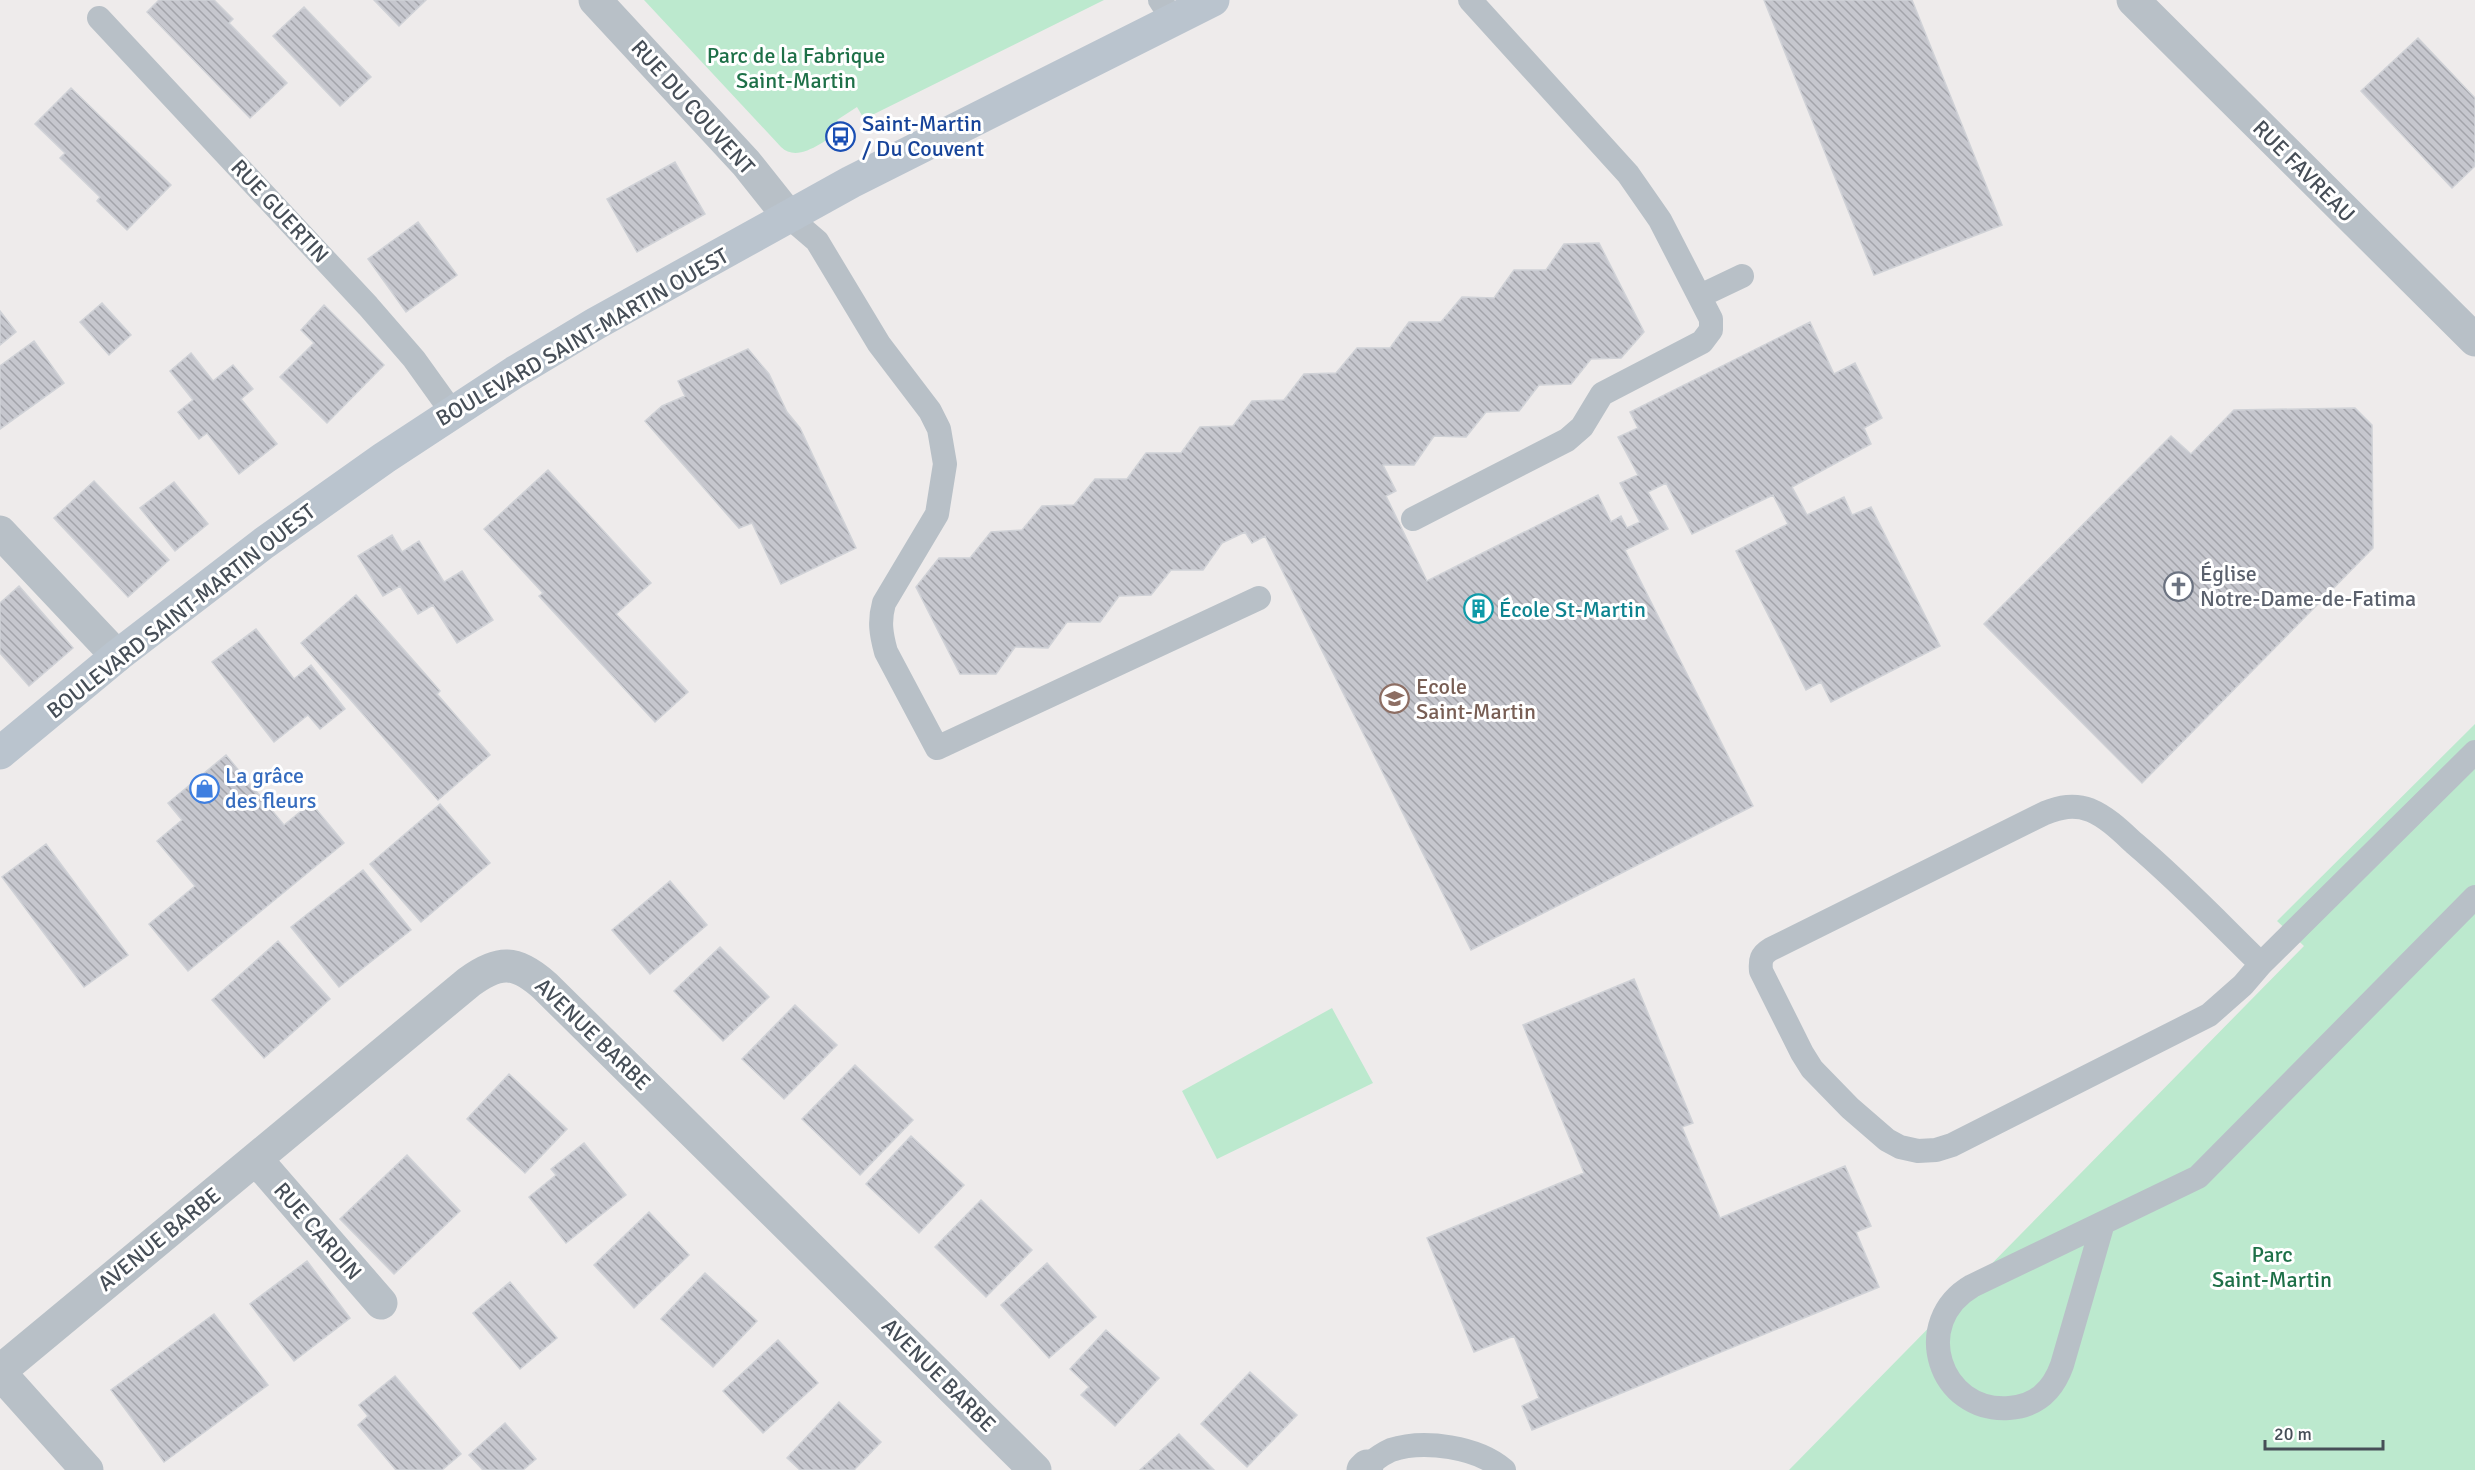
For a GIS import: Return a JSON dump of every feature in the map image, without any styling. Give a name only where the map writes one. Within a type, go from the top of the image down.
[{"type":"main road","name":"BOULEVARD SAINT-MARTIN OUEST","points":[[0,753],[117,656],[264,543],[452,412],[595,324],[1166,10],[1213,0]]},
{"type":"street","name":"RUE DU COUVENT","points":[[595,0],[746,163],[789,217]]},
{"type":"street","name":"RUE FAVREAU","points":[[2133,0],[2475,340]]},
{"type":"street","points":[[0,532],[117,656]]},
{"type":"street","name":"AVENUE BARBE","points":[[0,1372],[481,973],[505,964],[524,969],[545,986],[1035,1470]]},
{"type":"street","name":"RUE CARDIN","points":[[256,1159],[381,1303]]},
{"type":"street","points":[[0,1372],[87,1470]]},
{"type":"lane","points":[[1413,519],[1567,440],[1582,427],[1602,394],[1702,342],[1709,336],[1712,324],[1660,220],[1628,174],[1470,0]]},
{"type":"lane","name":"RUE GUERTIN","points":[[99,18],[368,306],[414,359],[452,412]]},
{"type":"lane","points":[[789,217],[817,241],[879,344],[930,411],[939,429],[945,464],[937,514],[884,603],[880,618],[881,636],[886,652],[937,748],[1259,598]]},
{"type":"lane","points":[[1700,296],[1742,276]]},
{"type":"lane","points":[[2261,964],[2156,861],[2108,821],[2091,811],[2077,807],[2060,807],[2045,813],[1763,953],[1760,961],[1766,982],[1812,1069],[1850,1108],[1887,1140],[1900,1147],[1918,1151],[1936,1150],[1952,1145],[2209,1015],[2243,986],[2261,964],[2475,752]]},
{"type":"lane","points":[[2103,1222],[2062,1365],[2056,1380],[2046,1393],[2034,1403],[1997,1409],[1983,1407],[1953,1386],[1942,1366],[1937,1347],[1938,1326],[1946,1308],[1958,1294],[2103,1222],[2198,1177],[2475,897]]},
{"type":"lane","points":[[1365,1468],[1390,1451],[1426,1446],[1461,1449],[1481,1454],[1504,1470]]},
{"type":"green space","name":"Parc de la Fabrique Saint-Martin","points":[[644,0],[1104,0],[864,119],[857,107],[837,120],[842,130],[812,149],[795,153],[788,152],[781,147]]},
{"type":"green space","name":"Parc Saint-Martin","points":[[2475,724],[2475,1470],[1789,1470],[2304,946],[2277,921]]},
{"type":"green space","points":[[1332,1008],[1373,1083],[1217,1159],[1182,1091]]},
{"type":"building","points":[[159,0],[214,0],[233,19],[229,23],[287,83],[250,118],[147,12]]},
{"type":"building","points":[[374,0],[426,0],[399,26]]},
{"type":"building","points":[[1764,0],[1912,0],[2002,225],[1874,275]]},
{"type":"building","points":[[304,7],[371,77],[340,106],[273,36]]},
{"type":"building","points":[[2418,38],[2475,98],[2475,166],[2452,188],[2361,91]]},
{"type":"building","points":[[71,88],[171,185],[127,230],[97,201],[100,197],[60,158],[65,153],[35,124]]},
{"type":"building","points":[[675,162],[705,214],[637,252],[607,199]]},
{"type":"building","points":[[418,222],[457,275],[406,312],[368,259]]},
{"type":"building","name":"École St-Martin","points":[[1599,243],[1644,332],[1621,358],[1591,359],[1571,384],[1539,385],[1519,411],[1486,412],[1466,437],[1434,436],[1414,465],[1383,465],[1396,491],[1386,496],[1427,581],[1598,495],[1611,522],[1621,516],[1627,528],[1640,522],[1620,483],[1638,475],[1618,437],[1638,428],[1630,412],[1810,322],[1834,374],[1855,363],[1882,418],[1864,428],[1871,444],[1792,487],[1807,515],[1844,497],[1852,515],[1871,507],[1940,646],[1831,702],[1821,682],[1806,690],[1736,551],[1788,524],[1773,495],[1692,534],[1666,483],[1648,492],[1668,529],[1625,550],[1753,806],[1471,950],[1265,536],[1252,543],[1245,532],[1222,543],[1203,570],[1171,570],[1151,595],[1119,596],[1100,622],[1067,622],[1048,648],[1015,647],[996,674],[960,674],[916,587],[939,558],[970,558],[991,532],[1022,530],[1042,506],[1074,505],[1095,479],[1127,479],[1146,453],[1181,453],[1200,427],[1233,426],[1252,401],[1284,400],[1304,374],[1336,373],[1357,348],[1390,348],[1409,322],[1441,322],[1462,297],[1494,298],[1514,270],[1546,270],[1564,244]]},
{"type":"building","points":[[102,303],[131,335],[109,355],[80,322]]},
{"type":"building","points":[[324,305],[384,365],[327,423],[280,377],[314,343],[301,330]]},
{"type":"building","points":[[0,311],[16,332],[0,345]]},
{"type":"building","points":[[34,341],[64,383],[0,429],[0,366]]},
{"type":"building","points":[[748,349],[769,374],[787,412],[800,428],[856,548],[781,584],[752,523],[739,528],[645,421],[662,406],[685,396],[678,381]]},
{"type":"building","points":[[191,353],[213,381],[233,365],[253,389],[241,399],[277,444],[239,474],[207,433],[199,439],[178,412],[193,400],[170,371]]},
{"type":"building","name":"Église Notre-Dame-de-Fatima","points":[[2355,408],[2372,425],[2373,548],[2142,783],[1984,624],[2171,436],[2191,454],[2234,410]]},
{"type":"building","points":[[548,470],[651,583],[616,614],[688,692],[655,722],[539,596],[543,593],[484,529]]},
{"type":"building","points":[[94,481],[169,560],[128,597],[54,518]]},
{"type":"building","points":[[174,482],[208,524],[175,551],[140,508]]},
{"type":"building","points":[[392,535],[402,552],[419,541],[444,582],[462,571],[493,620],[457,643],[433,605],[418,614],[400,586],[383,596],[358,556]]},
{"type":"building","points":[[19,586],[73,648],[29,686],[0,653],[0,603]]},
{"type":"building","points":[[356,595],[440,691],[437,694],[490,755],[438,800],[301,643]]},
{"type":"building","points":[[256,629],[294,679],[311,665],[345,709],[320,729],[308,715],[274,742],[212,662]]},
{"type":"building","points":[[226,755],[284,825],[311,803],[344,843],[188,971],[149,924],[195,886],[157,841],[182,820],[168,803]]},
{"type":"building","points":[[440,804],[490,863],[421,922],[370,864]]},
{"type":"building","points":[[46,844],[128,955],[84,987],[2,877]]},
{"type":"building","points":[[363,870],[411,930],[339,987],[291,927]]},
{"type":"building","points":[[670,881],[707,925],[650,974],[612,930]]},
{"type":"building","points":[[278,941],[330,999],[264,1058],[212,1000]]},
{"type":"building","points":[[720,947],[769,997],[723,1041],[674,991]]},
{"type":"building","points":[[1634,979],[1693,1123],[1682,1127],[1720,1218],[1845,1166],[1871,1226],[1856,1232],[1879,1287],[1532,1430],[1522,1406],[1539,1398],[1514,1336],[1474,1352],[1427,1238],[1584,1173],[1523,1025]]},
{"type":"building","points":[[795,1005],[837,1045],[784,1099],[742,1059]]},
{"type":"building","points":[[855,1065],[913,1120],[860,1175],[802,1119]]},
{"type":"building","points":[[509,1074],[567,1129],[525,1173],[467,1119]]},
{"type":"building","points":[[911,1136],[964,1185],[919,1233],[866,1184]]},
{"type":"building","points":[[584,1143],[626,1195],[566,1243],[529,1197],[556,1175],[551,1169]]},
{"type":"building","points":[[407,1155],[460,1211],[394,1274],[340,1219]]},
{"type":"building","points":[[981,1200],[1032,1250],[986,1297],[935,1247]]},
{"type":"building","points":[[649,1212],[689,1255],[634,1308],[594,1265]]},
{"type":"building","points":[[307,1261],[350,1318],[294,1361],[250,1304]]},
{"type":"building","points":[[1047,1263],[1096,1317],[1049,1358],[1001,1305]]},
{"type":"building","points":[[705,1273],[757,1321],[713,1367],[661,1319]]},
{"type":"building","points":[[510,1282],[557,1338],[520,1369],[473,1313]]},
{"type":"building","points":[[214,1314],[268,1385],[164,1462],[111,1390]]},
{"type":"building","points":[[1106,1330],[1159,1378],[1115,1426],[1081,1395],[1089,1387],[1070,1369]]},
{"type":"building","points":[[778,1340],[818,1383],[763,1433],[723,1391]]},
{"type":"building","points":[[1250,1372],[1297,1415],[1247,1467],[1201,1424]]},
{"type":"building","points":[[395,1376],[461,1454],[442,1470],[396,1470],[358,1425],[368,1416],[359,1405]]},
{"type":"building","points":[[839,1402],[881,1442],[854,1470],[800,1470],[787,1458]]},
{"type":"building","points":[[505,1423],[536,1459],[523,1470],[483,1470],[469,1455]]},
{"type":"building","points":[[1179,1434],[1214,1470],[1140,1470]]},
{"type":"place","name":"Saint-Martin / Du Couvent","points":[[841,136]]},
{"type":"place","name":"Église Notre-Dame-de-Fatima","points":[[2179,586]]},
{"type":"place","name":"École St-Martin","points":[[1478,609]]},
{"type":"place","name":"Ecole Saint-Martin","points":[[1395,699]]},
{"type":"place","name":"La grâce des fleurs","points":[[204,788]]}]
